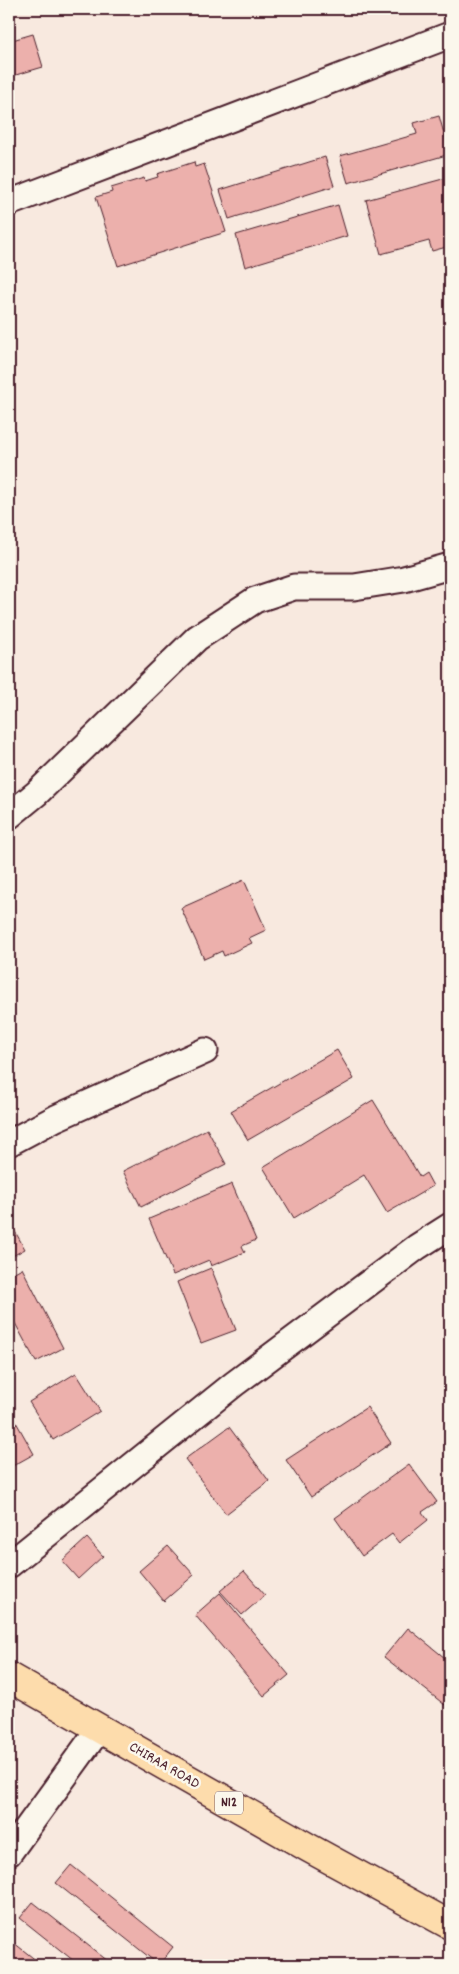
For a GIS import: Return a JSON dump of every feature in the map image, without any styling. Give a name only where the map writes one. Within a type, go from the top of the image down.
[{"type":"highway","name":"CHIRAA ROAD","points":[[9,1678],[309,1848],[450,1925]]},
{"type":"street","points":[[9,203],[450,35]]},
{"type":"street","points":[[9,816],[37,793],[197,638],[255,600],[294,587],[354,587],[404,579],[450,566]]},
{"type":"street","points":[[9,1143],[56,1118],[205,1051]]},
{"type":"street","points":[[9,1565],[234,1384],[418,1247],[450,1226]]},
{"type":"street","points":[[9,1853],[99,1729]]},
{"type":"building","points":[[33,34],[43,67],[9,77],[9,41]]},
{"type":"building","points":[[439,116],[450,154],[348,183],[340,156],[417,134],[414,123]]},
{"type":"building","points":[[325,157],[334,186],[229,219],[220,190]]},
{"type":"building","points":[[194,162],[195,167],[204,164],[226,232],[118,266],[96,197],[112,192],[111,188],[144,178],[145,181],[158,177],[157,174]]},
{"type":"building","points":[[450,177],[450,246],[432,251],[429,241],[381,254],[366,200]]},
{"type":"building","points":[[338,205],[347,236],[245,267],[236,235]]},
{"type":"building","points":[[244,880],[266,930],[249,938],[252,943],[224,956],[222,951],[204,959],[181,908]]},
{"type":"building","points":[[337,1050],[354,1079],[248,1140],[231,1111]]},
{"type":"building","points":[[373,1100],[420,1177],[426,1173],[433,1186],[387,1213],[364,1175],[294,1218],[263,1167]]},
{"type":"building","points":[[207,1129],[226,1164],[141,1207],[123,1171]]},
{"type":"building","points":[[232,1184],[256,1240],[242,1246],[245,1252],[211,1266],[209,1260],[173,1275],[149,1219]]},
{"type":"building","points":[[9,1221],[25,1249],[9,1258]]},
{"type":"building","points":[[22,1268],[63,1348],[36,1362],[9,1312],[9,1275]]},
{"type":"building","points":[[211,1268],[236,1330],[201,1343],[177,1282]]},
{"type":"building","points":[[76,1373],[100,1411],[53,1440],[29,1402]]},
{"type":"building","points":[[367,1407],[391,1443],[311,1497],[286,1460]]},
{"type":"building","points":[[16,1422],[34,1454],[9,1468],[9,1426]]},
{"type":"building","points":[[229,1427],[269,1481],[226,1514],[185,1459]]},
{"type":"building","points":[[409,1464],[437,1502],[422,1512],[428,1520],[399,1543],[392,1534],[362,1556],[335,1518]]},
{"type":"building","points":[[87,1538],[103,1556],[78,1579],[62,1561]]},
{"type":"building","points":[[168,1546],[194,1575],[164,1601],[139,1571]]},
{"type":"building","points":[[244,1571],[265,1595],[242,1615],[220,1591]]},
{"type":"building","points":[[220,1593],[289,1675],[264,1696],[195,1615]]},
{"type":"building","points":[[408,1628],[450,1662],[450,1709],[384,1657]]},
{"type":"building","points":[[71,1865],[173,1947],[159,1965],[56,1883]]},
{"type":"building","points":[[33,1902],[113,1965],[79,1965],[20,1918]]},
{"type":"building","points":[[9,1939],[42,1965],[9,1965]]}]
